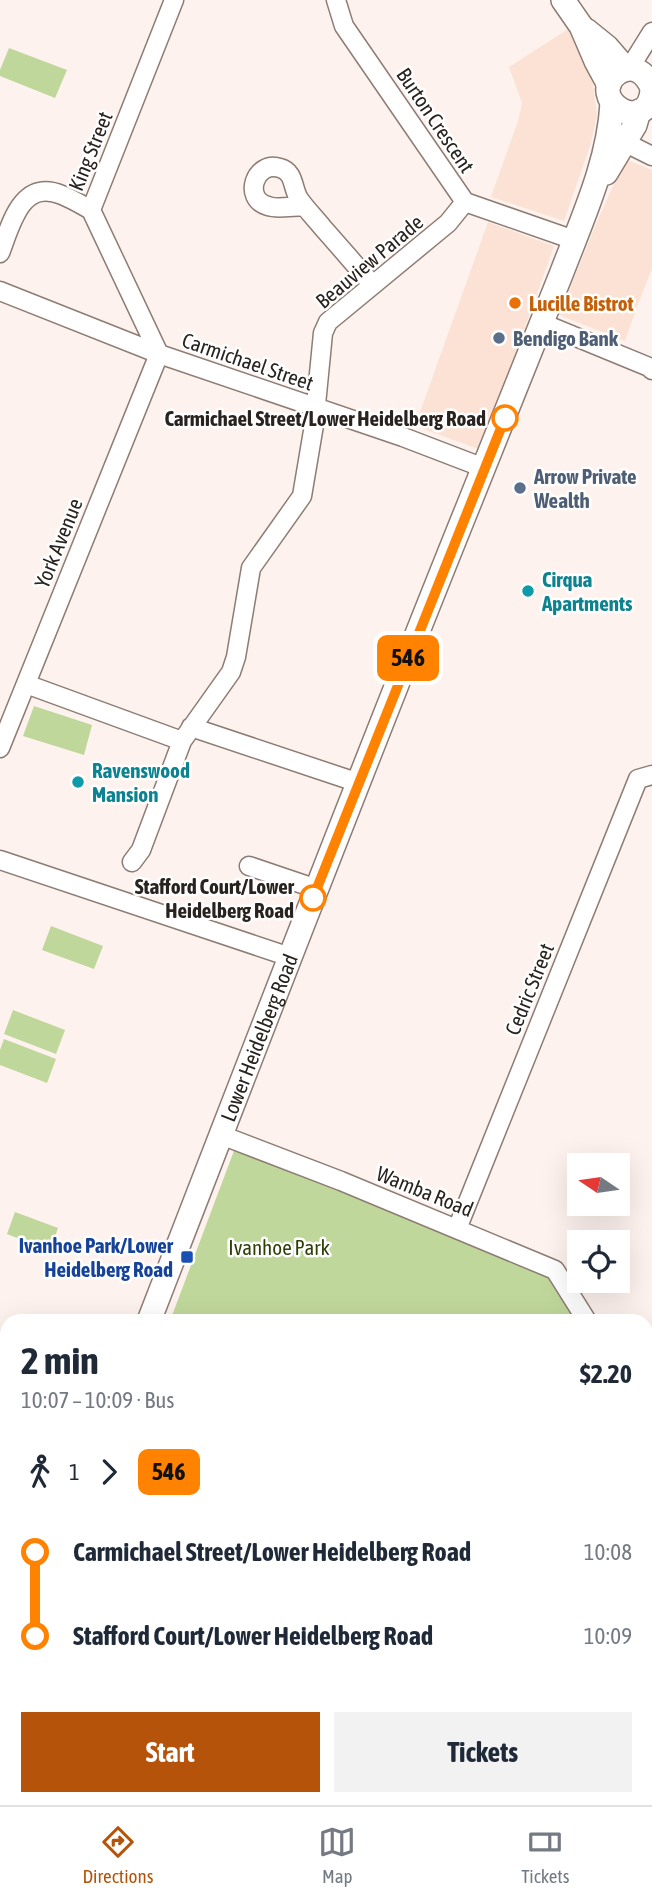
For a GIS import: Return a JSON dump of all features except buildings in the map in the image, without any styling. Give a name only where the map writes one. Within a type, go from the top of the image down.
[{"type":"main road","points":[[563,0],[581,26],[596,61],[638,88]]},
{"type":"main road","name":"Lower Heidelberg Road","points":[[587,207],[635,125],[638,88]]},
{"type":"main road","name":"Lower Heidelberg Road","points":[[152,1314],[587,207],[611,123],[638,88]]},
{"type":"street","name":"King Street","points":[[159,354],[91,210],[174,0]]},
{"type":"street","name":"Burton Crescent","points":[[336,0],[344,26],[465,202],[574,240]]},
{"type":"street","points":[[638,88],[652,32]]},
{"type":"street","points":[[638,88],[652,45]]},
{"type":"street","points":[[624,142],[652,156]]},
{"type":"street","points":[[0,253],[16,212],[29,195],[47,191],[60,194],[91,210]]},
{"type":"street","name":"Beauview Parade","points":[[132,862],[141,850],[187,734],[231,672],[251,568],[302,496],[314,425],[323,333],[328,322],[448,223],[465,202]]},
{"type":"street","points":[[305,207],[373,285]]},
{"type":"street","name":"Carmichael Street","points":[[0,290],[159,354],[403,437],[484,468]]},
{"type":"street","points":[[542,323],[619,353],[652,370]]},
{"type":"street","name":"York Avenue","points":[[0,748],[159,354]]},
{"type":"street","points":[[26,684],[359,783]]},
{"type":"street","name":"Cedric Street","points":[[457,1229],[638,779],[652,775]]},
{"type":"street","points":[[0,860],[290,957]]},
{"type":"street","points":[[249,866],[317,889]]},
{"type":"street","name":"Wamba Road","points":[[221,1135],[555,1270],[583,1314]]},
{"type":"shaded area","points":[[568,29],[585,57],[593,85],[597,116],[590,146],[564,221],[491,197],[522,103],[509,67]]},
{"type":"shaded area","points":[[625,159],[652,170],[652,269],[625,341],[559,315]]},
{"type":"shaded area","points":[[488,222],[554,246],[481,450],[415,426]]},
{"type":"green space","points":[[9,48],[67,70],[55,98],[0,76]]},
{"type":"green space","points":[[34,706],[92,725],[84,755],[23,736]]},
{"type":"green space","points":[[51,926],[103,946],[94,969],[42,950]]},
{"type":"green space","points":[[13,1010],[65,1030],[56,1054],[4,1034]]},
{"type":"green space","points":[[4,1039],[56,1059],[47,1083],[0,1065],[0,1050]]},
{"type":"green space","name":"Ivanhoe Park","points":[[235,1148],[547,1275],[572,1314],[173,1314]]},
{"type":"green space","points":[[15,1212],[58,1228],[50,1251],[7,1234]]},
{"type":"bus line","name":"546","points":[[313,898],[505,418]]},
{"type":"place","name":"Lucille Bistrot","points":[[515,303]]},
{"type":"place","name":"Bendigo Bank","points":[[499,338]]},
{"type":"place","name":"Carmichael Street/Lower Heidelberg Road","points":[[505,418]]},
{"type":"place","name":"Arrow Private Wealth","points":[[520,488]]},
{"type":"place","name":"Cirqua Apartments","points":[[528,591]]},
{"type":"place","name":"Ravenswood Mansion","points":[[78,782]]},
{"type":"place","name":"Stafford Court/Lower Heidelberg Road","points":[[313,898]]},
{"type":"place","name":"Ivanhoe Park/Lower Heidelberg Road","points":[[187,1257]]}]
